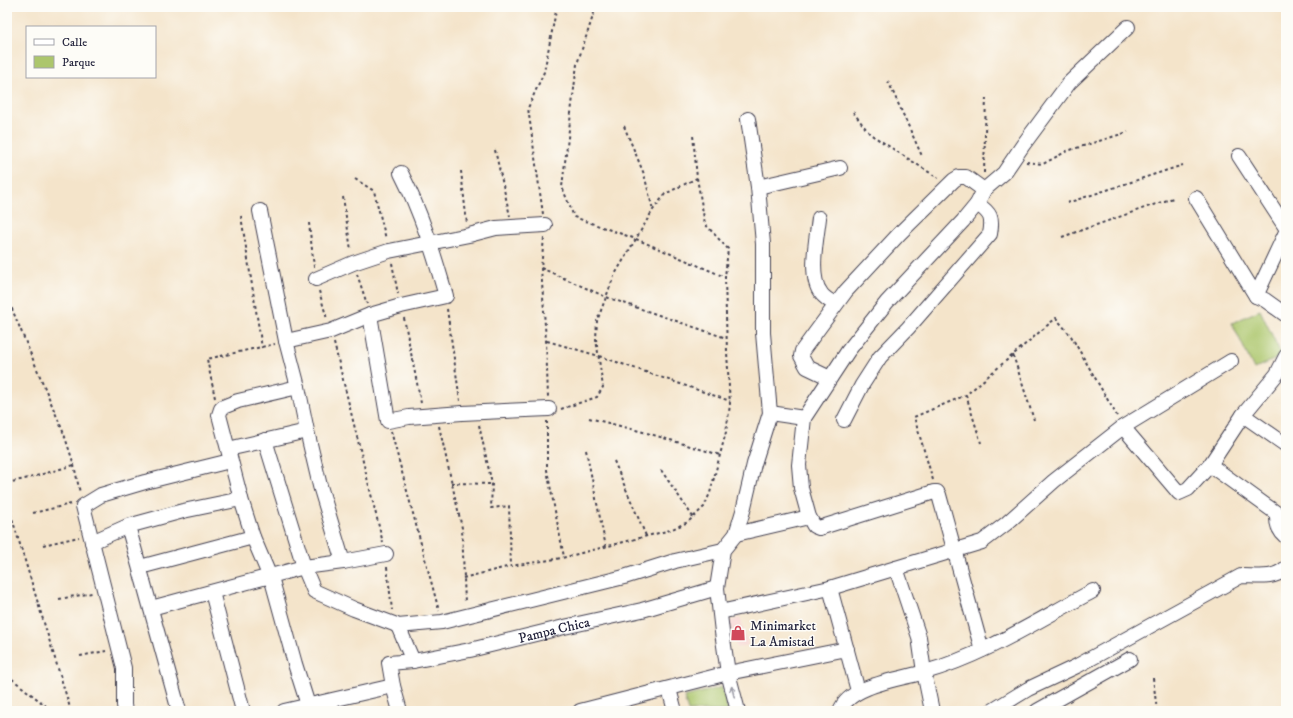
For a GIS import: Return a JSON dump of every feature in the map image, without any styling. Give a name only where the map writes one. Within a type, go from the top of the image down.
[{"type":"street","points":[[982,650],[939,494],[937,492],[819,528],[814,526],[809,517],[801,488],[799,465],[804,418],[848,351],[887,302],[977,204],[984,190],[1004,173],[1069,83],[1128,27]]},
{"type":"street","points":[[738,711],[728,673],[717,588],[723,550],[736,534],[754,464],[770,414],[762,333],[763,244],[758,187],[748,119]]},
{"type":"street","points":[[1240,156],[1286,228]]},
{"type":"street","points":[[758,187],[840,168]]},
{"type":"street","points":[[286,341],[331,331],[370,315],[401,306],[446,296],[410,190],[401,174]]},
{"type":"street","points":[[830,378],[808,367],[801,356],[802,351],[846,291],[900,233],[950,185],[960,178],[966,177],[984,190]]},
{"type":"street","points":[[1196,198],[1256,296],[1265,300],[1286,315]]},
{"type":"street","points":[[844,420],[862,385],[880,357],[908,328],[990,234],[993,222],[987,211],[977,204]]},
{"type":"street","points":[[260,210],[286,341],[298,387],[307,431],[320,486],[343,562]]},
{"type":"street","points":[[819,218],[814,277],[820,293],[835,305]]},
{"type":"street","points":[[316,279],[353,263],[389,251],[496,228],[545,225]]},
{"type":"street","points":[[1256,296],[1286,232]]},
{"type":"street","points":[[370,315],[388,421],[409,417],[476,412],[548,412]]},
{"type":"street","points":[[1123,427],[1179,493],[1188,489],[1210,465],[1243,415],[1277,374],[1286,356]]},
{"type":"street","points":[[720,612],[830,588],[982,542],[1007,523],[1054,481],[1123,427],[1230,361]]},
{"type":"street","points":[[298,387],[238,401],[224,407],[219,412],[241,500],[253,537],[271,577],[308,705]]},
{"type":"street","points":[[770,414],[804,418]]},
{"type":"street","points":[[1243,415],[1286,445]]},
{"type":"street","points":[[125,711],[124,668],[84,506],[101,495],[229,455],[265,440],[307,431]]},
{"type":"street","points":[[265,440],[304,567],[312,588],[317,593],[396,625],[442,622],[624,577],[723,550]]},
{"type":"street","points":[[1210,465],[1283,514],[1277,518],[1277,523],[1280,530],[1286,537]]},
{"type":"street","points":[[91,538],[183,511],[241,500]]},
{"type":"street","points":[[736,534],[809,517]]},
{"type":"street","points":[[128,526],[179,711]]},
{"type":"street","points":[[140,567],[253,537]]},
{"type":"street","points":[[151,608],[304,567],[386,554]]},
{"type":"street","points":[[896,568],[919,636],[924,672],[932,711]]},
{"type":"street","points":[[992,711],[1028,689],[1077,666],[1241,576],[1265,578],[1282,572],[1286,568]]},
{"type":"street","name":"Pampa Chica","points":[[393,686],[389,663],[414,661],[470,650],[642,610],[717,588]]},
{"type":"street","points":[[830,588],[858,691]]},
{"type":"street","points":[[840,711],[847,699],[858,691],[945,666],[982,650],[1093,591]]},
{"type":"street","points":[[212,592],[243,711]]},
{"type":"street","points":[[396,625],[414,661]]},
{"type":"street","points":[[580,711],[728,673],[847,649]]},
{"type":"street","points":[[1037,711],[1130,659]]},
{"type":"street","points":[[284,711],[393,686],[400,711]]},
{"type":"street","points":[[669,689],[675,711]]},
{"type":"path","points":[[596,7],[577,64],[562,187],[574,217],[636,239],[725,277]]},
{"type":"path","points":[[556,10],[544,72],[528,108],[545,225],[541,268],[546,340],[548,412],[547,470],[564,557]]},
{"type":"path","points":[[888,80],[922,156]]},
{"type":"path","points":[[984,190],[986,95]]},
{"type":"path","points":[[853,112],[870,134],[950,185]]},
{"type":"path","points":[[624,126],[644,174],[653,210]]},
{"type":"path","points":[[1013,160],[1043,164],[1067,151],[1128,132]]},
{"type":"path","points":[[463,578],[511,566],[564,557],[670,530],[688,522],[704,507],[710,493],[726,432],[730,401],[726,338],[725,277],[728,249],[705,224],[697,178],[693,135]]},
{"type":"path","points":[[495,150],[512,227]]},
{"type":"path","points":[[1066,203],[1183,164]]},
{"type":"path","points":[[461,171],[469,235]]},
{"type":"path","points":[[355,178],[374,191],[401,306],[430,416],[451,484],[462,528],[463,578],[466,616]]},
{"type":"path","points":[[548,412],[597,397],[603,387],[596,339],[597,321],[614,276],[664,194],[697,178]]},
{"type":"path","points":[[1062,237],[1174,198]]},
{"type":"path","points":[[241,216],[262,348]]},
{"type":"path","points":[[541,268],[606,297],[726,338]]},
{"type":"path","points":[[446,296],[462,413]]},
{"type":"path","points":[[7,298],[64,434],[74,465],[80,493],[77,498]]},
{"type":"path","points":[[937,492],[914,417],[966,395],[1056,318],[1072,336],[1123,427]]},
{"type":"path","points":[[331,331],[386,554],[396,625]]},
{"type":"path","points":[[546,340],[599,356],[730,401]]},
{"type":"path","points":[[220,418],[207,359],[262,348],[286,341]]},
{"type":"path","points":[[1013,355],[1034,420]]},
{"type":"path","points":[[966,395],[981,443]]},
{"type":"path","points":[[476,412],[492,484],[491,508],[509,506],[511,566]]},
{"type":"path","points":[[589,418],[647,433],[720,455]]},
{"type":"path","points":[[388,421],[442,622]]},
{"type":"path","points":[[586,450],[606,547]]},
{"type":"path","points":[[614,461],[646,536]]},
{"type":"path","points":[[7,483],[74,465]]},
{"type":"path","points":[[661,470],[693,517]]},
{"type":"path","points":[[451,484],[492,484]]},
{"type":"path","points":[[7,502],[71,711]]},
{"type":"path","points":[[33,513],[73,503]]},
{"type":"path","points":[[43,545],[91,538]]},
{"type":"path","points":[[59,599],[105,591]]},
{"type":"path","points":[[80,656],[119,648]]},
{"type":"path","points":[[7,675],[46,706]]},
{"type":"path","points":[[1152,678],[1157,711]]},
{"type":"shaded area","name":"Minimarket La Amistad","points":[[740,618],[748,645],[737,648],[728,622]]},
{"type":"green space","points":[[1260,310],[1282,356],[1254,369],[1232,323]]},
{"type":"green space","points":[[722,687],[728,711],[688,711],[684,697]]},
{"type":"place","name":"Minimarket La Amistad","points":[[738,633]]}]
